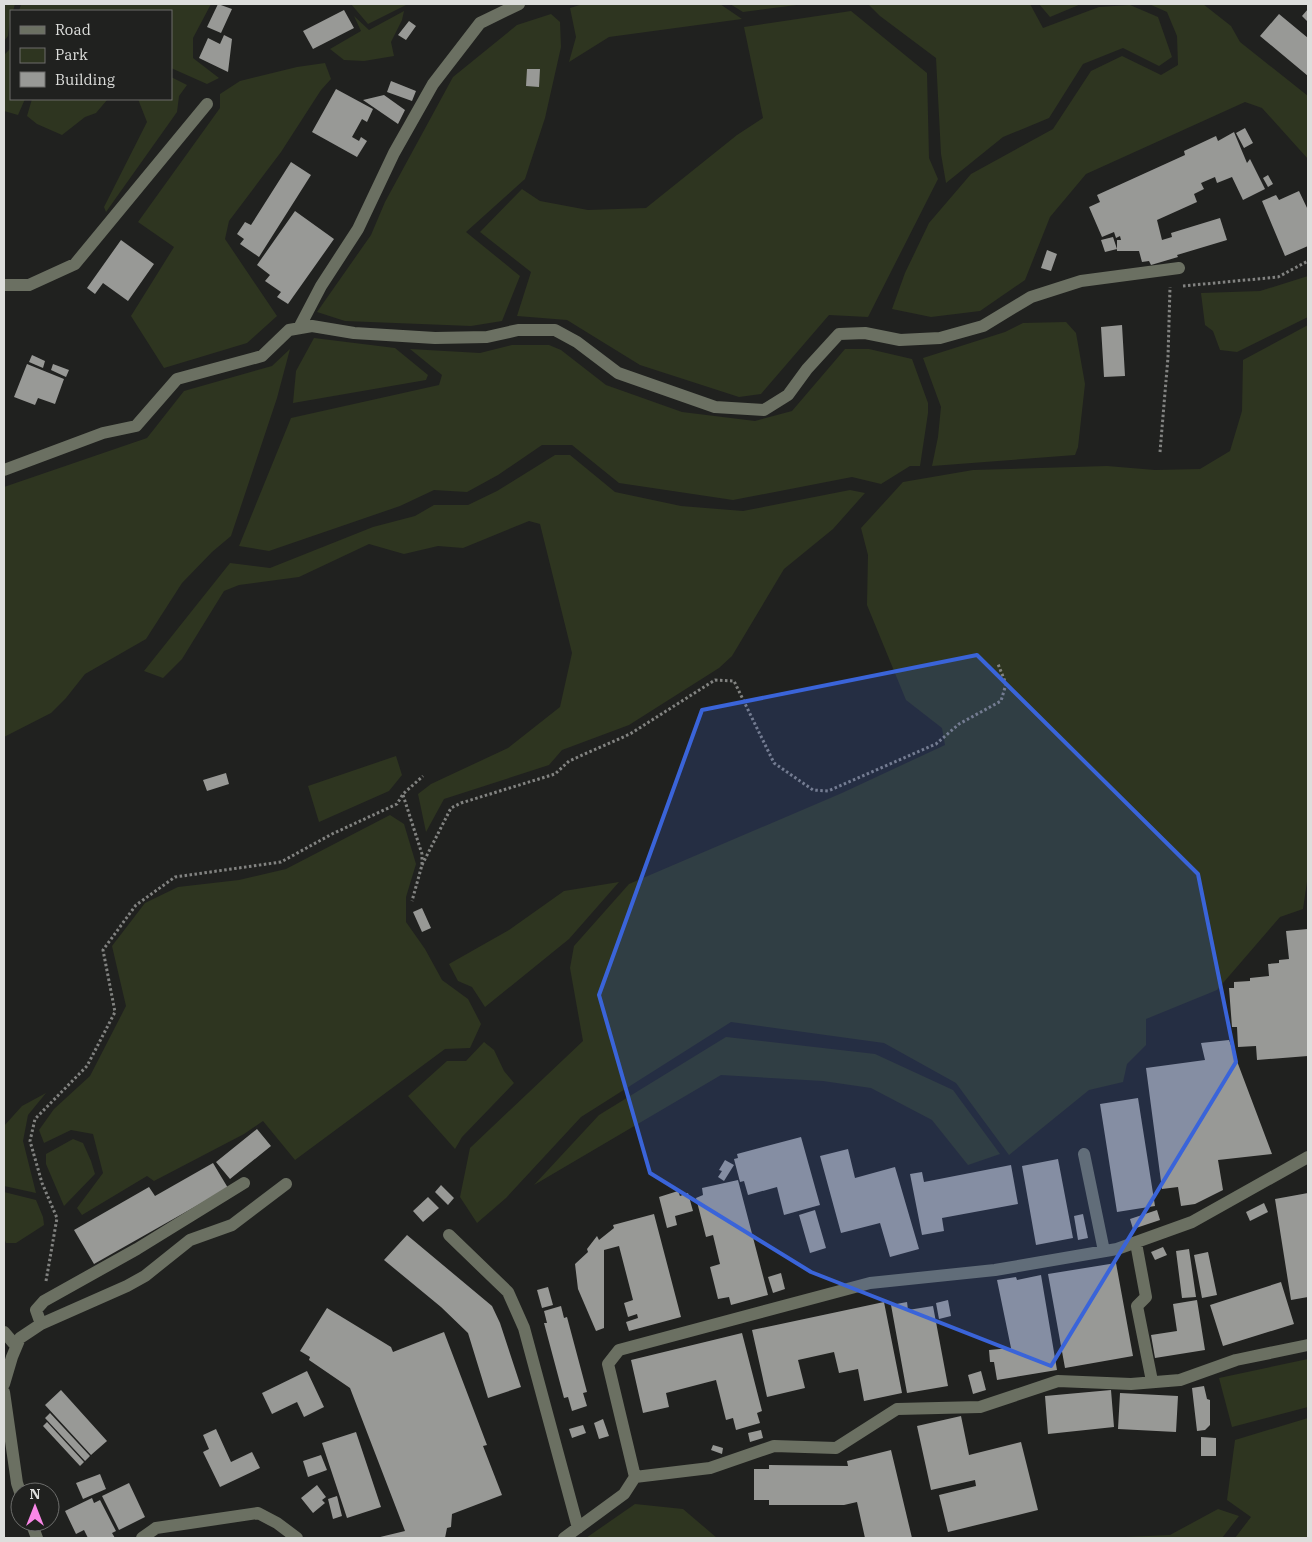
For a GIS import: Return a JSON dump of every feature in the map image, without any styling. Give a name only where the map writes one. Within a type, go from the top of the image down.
[{"type":"street","points":[[299,328],[321,286],[358,228],[394,153],[432,84],[480,23],[518,4]]},
{"type":"street","points":[[4,285],[29,285],[75,264],[207,104]]},
{"type":"street","points":[[4,470],[103,433],[136,426],[177,379],[262,356],[288,330],[299,328],[312,326],[354,333],[435,338],[487,337],[518,330],[554,330],[577,342],[618,374],[715,407],[764,410],[788,395],[807,369],[838,334],[865,333],[900,340],[940,338],[983,326],[1031,297],[1081,281],[1174,269]]},
{"type":"street","points":[[1084,1154],[1104,1251]]},
{"type":"street","points":[[564,1538],[624,1494],[635,1477],[608,1364],[620,1350],[870,1284],[995,1270],[1104,1251],[1136,1243],[1192,1222],[1308,1157]]},
{"type":"street","points":[[41,1324],[36,1310],[44,1301],[137,1249],[244,1183]]},
{"type":"street","points":[[4,1384],[20,1338],[41,1324],[127,1286],[144,1276],[190,1240],[232,1225],[286,1184]]},
{"type":"street","points":[[449,1235],[508,1292],[524,1328],[578,1528]]},
{"type":"street","points":[[1136,1243],[1146,1297],[1137,1306],[1152,1382]]},
{"type":"street","points":[[4,1332],[16,1346]]},
{"type":"street","points":[[635,1477],[710,1468],[774,1446],[836,1448],[897,1409],[980,1407],[1058,1382],[1131,1384],[1180,1380],[1236,1360],[1308,1345]]},
{"type":"street","points":[[4,1392],[17,1482]]},
{"type":"street","points":[[142,1538],[156,1528],[258,1513],[277,1523],[297,1538]]},
{"type":"path","points":[[1170,288],[1278,277],[1308,261]]},
{"type":"path","points":[[1160,452],[1168,357],[1170,288],[1174,269]]},
{"type":"path","points":[[412,900],[422,865],[451,808],[461,803],[555,774],[569,761],[630,734],[715,680],[734,681],[774,763],[813,790],[828,791],[936,744],[959,724],[1001,701],[1006,684],[998,664]]},
{"type":"path","points":[[44,1301],[57,1218],[42,1183],[30,1141],[35,1119],[87,1066],[115,1012],[103,950],[136,905],[175,878],[281,862],[332,834],[397,804],[403,794],[423,776]]},
{"type":"path","points":[[403,794],[422,854],[422,865]]},
{"type":"highlighted area","points":[[977,655],[1198,874],[1236,1062],[1051,1366],[811,1272],[650,1173],[599,995],[702,710]]},
{"type":"green space","points":[[4,4],[15,4],[13,10],[10,10],[8,36],[4,41]]},
{"type":"green space","points":[[21,4],[211,4],[193,38],[193,58],[219,78],[207,84],[172,68],[172,10],[19,10]]},
{"type":"green space","points":[[351,4],[408,4],[368,24]]},
{"type":"green space","points":[[583,4],[720,4],[742,19],[609,37],[569,62],[576,37],[570,8]]},
{"type":"green space","points":[[730,4],[804,4],[743,12]]},
{"type":"green space","points":[[868,4],[1030,4],[1043,28],[1099,7],[1130,5],[1158,17],[1172,57],[1159,66],[1123,48],[1083,64],[1049,118],[1003,137],[946,183],[941,154],[936,58],[880,16]]},
{"type":"green space","points":[[1039,4],[1081,4],[1050,17]]},
{"type":"green space","points":[[1149,4],[1203,4],[1231,26],[1240,42],[1308,96],[1308,159],[1262,108],[1245,102],[1086,174],[1050,217],[1025,280],[980,311],[931,317],[892,309],[905,273],[929,223],[971,174],[1053,129],[1091,71],[1122,56],[1161,75],[1178,65],[1177,36],[1167,12]]},
{"type":"green space","points":[[404,11],[402,20],[391,42],[394,56],[364,61],[344,60],[330,49],[361,31],[354,16],[369,30]]},
{"type":"green space","points":[[851,11],[927,73],[929,158],[938,179],[868,317],[829,315],[761,394],[739,397],[640,365],[567,320],[517,316],[531,272],[480,232],[522,189],[540,201],[588,210],[646,208],[737,135],[763,118],[744,27]]},
{"type":"green space","points":[[551,14],[560,22],[561,47],[545,118],[525,179],[466,232],[520,276],[502,321],[471,326],[345,321],[317,312],[371,235],[385,202],[453,77],[517,25]]},
{"type":"green space","points":[[10,49],[10,100],[25,100],[18,115],[4,111],[4,55]]},
{"type":"green space","points":[[325,63],[331,79],[321,90],[281,152],[229,221],[225,239],[277,316],[247,343],[164,368],[131,316],[174,247],[138,222],[220,108],[220,94],[240,81],[297,67]]},
{"type":"green space","points":[[172,78],[187,85],[179,96],[177,112],[106,212],[104,207],[147,122],[138,100],[172,100]]},
{"type":"green space","points":[[32,100],[107,100],[96,113],[85,117],[62,135],[37,124],[27,116]]},
{"type":"green space","points":[[1308,276],[1308,317],[1237,352],[1220,350],[1213,331],[1205,325],[1201,293],[1260,291]]},
{"type":"green space","points":[[1066,322],[1076,333],[1085,384],[1078,447],[1075,455],[932,466],[938,437],[941,407],[923,358],[1005,332],[1023,323]]},
{"type":"green space","points":[[1308,325],[1308,875],[1303,909],[1280,917],[1217,990],[1146,1019],[1146,1045],[1127,1064],[1123,1082],[1089,1090],[1009,1155],[956,1083],[884,1043],[731,1022],[581,1117],[506,1198],[477,1223],[460,1197],[470,1148],[583,1041],[570,968],[574,946],[629,884],[842,793],[945,745],[942,728],[906,700],[867,605],[868,555],[861,528],[903,482],[973,470],[1107,466],[1155,470],[1200,469],[1230,451],[1242,411],[1243,360]]},
{"type":"green space","points":[[314,338],[395,348],[428,375],[426,380],[293,403],[296,371]]},
{"type":"green space","points":[[512,345],[549,345],[561,350],[606,385],[682,412],[755,421],[792,411],[845,349],[869,349],[912,359],[928,403],[920,466],[910,466],[881,484],[852,477],[733,500],[619,483],[572,445],[542,445],[498,475],[467,492],[434,490],[400,506],[269,551],[239,546],[291,418],[439,385],[442,375],[410,349],[480,353]]},
{"type":"green space","points":[[290,349],[277,398],[231,536],[212,552],[182,583],[146,639],[85,674],[51,713],[4,737],[4,487],[147,438],[184,391],[272,366]]},
{"type":"green space","points":[[555,455],[570,455],[615,492],[681,506],[743,511],[850,490],[865,493],[833,529],[784,569],[732,656],[719,668],[629,725],[562,750],[549,765],[444,799],[426,832],[418,794],[431,784],[508,748],[560,707],[572,653],[540,524],[529,521],[463,548],[438,546],[404,554],[369,544],[299,577],[239,585],[224,591],[182,659],[163,678],[144,671],[230,563],[270,568],[373,527],[415,516],[434,505],[468,505],[497,491]]},
{"type":"green space","points":[[396,756],[402,775],[389,791],[319,822],[308,786]]},
{"type":"green space","points":[[390,815],[404,824],[416,864],[406,897],[406,922],[425,949],[442,980],[468,999],[481,1024],[470,1048],[445,1049],[295,1160],[263,1121],[244,1134],[154,1181],[147,1176],[82,1215],[77,1208],[103,1173],[93,1134],[71,1130],[44,1143],[39,1130],[54,1109],[90,1076],[126,1006],[112,946],[145,903],[178,887],[239,880],[286,869]]},
{"type":"green space","points":[[619,882],[569,939],[485,1007],[472,987],[458,981],[449,964],[509,930],[564,891]]},
{"type":"green space","points":[[726,1037],[875,1054],[953,1090],[1000,1154],[968,1165],[932,1120],[871,1088],[823,1081],[721,1075],[534,1185],[599,1115]]},
{"type":"green space","points":[[484,1042],[494,1050],[504,1071],[514,1083],[462,1137],[455,1149],[408,1096],[447,1061],[466,1061]]},
{"type":"green space","points":[[46,1093],[28,1115],[23,1141],[36,1193],[4,1186],[4,1126],[22,1106]]},
{"type":"green space","points":[[73,1139],[83,1143],[95,1174],[64,1206],[46,1164],[46,1154]]},
{"type":"green space","points":[[4,1192],[36,1200],[43,1217],[44,1225],[16,1243],[6,1243],[4,1238]]},
{"type":"green space","points":[[1308,1359],[1308,1407],[1232,1427],[1219,1378]]},
{"type":"green space","points":[[1308,1418],[1308,1538],[1235,1538],[1251,1517],[1227,1500],[1235,1440]]},
{"type":"green space","points":[[635,1504],[683,1509],[717,1538],[586,1538]]},
{"type":"green space","points":[[1218,1509],[1239,1516],[1222,1538],[1103,1538],[1170,1535]]},
{"type":"building","points":[[218,4],[232,9],[221,33],[207,27]]},
{"type":"building","points":[[1308,9],[1308,22],[1302,16]]},
{"type":"building","points":[[344,10],[354,28],[313,49],[303,31]]},
{"type":"building","points":[[1279,14],[1308,38],[1308,76],[1260,36]]},
{"type":"building","points":[[409,21],[416,26],[406,40],[398,35]]},
{"type":"building","points":[[224,35],[232,39],[228,72],[199,58],[208,38],[220,44]]},
{"type":"building","points":[[527,69],[540,69],[539,87],[526,86]]},
{"type":"building","points":[[391,81],[416,91],[412,101],[387,92]]},
{"type":"building","points":[[336,89],[373,109],[367,122],[362,119],[352,137],[359,141],[361,137],[367,141],[357,157],[312,132]]},
{"type":"building","points":[[384,95],[405,110],[398,124],[363,100]]},
{"type":"building","points":[[1245,128],[1253,143],[1244,148],[1236,133]]},
{"type":"building","points":[[1234,132],[1247,163],[1250,159],[1265,189],[1243,200],[1232,177],[1217,183],[1215,177],[1201,183],[1204,189],[1194,194],[1197,202],[1157,220],[1162,240],[1172,237],[1171,233],[1220,218],[1227,240],[1151,265],[1149,261],[1142,262],[1139,251],[1117,251],[1117,240],[1121,240],[1120,236],[1116,238],[1114,232],[1102,237],[1089,207],[1100,202],[1097,195],[1185,155],[1184,151],[1216,136],[1218,141]]},
{"type":"building","points":[[291,162],[311,175],[259,257],[240,244],[244,239],[237,234],[245,222],[251,225]]},
{"type":"building","points":[[1268,175],[1273,184],[1268,187],[1263,178]]},
{"type":"building","points":[[1299,191],[1308,210],[1308,246],[1285,256],[1262,201],[1276,195],[1279,200]]},
{"type":"building","points":[[295,211],[334,239],[288,304],[277,297],[281,292],[265,281],[270,275],[257,265]]},
{"type":"building","points":[[1113,237],[1117,249],[1105,252],[1101,240]]},
{"type":"building","points":[[121,240],[154,264],[128,301],[103,283],[95,294],[87,288]]},
{"type":"building","points":[[1047,250],[1057,254],[1051,271],[1041,268]]},
{"type":"building","points":[[1122,325],[1125,376],[1104,377],[1101,327]]},
{"type":"building","points":[[32,355],[45,361],[43,368],[29,362]]},
{"type":"building","points":[[27,364],[64,379],[55,404],[38,398],[35,405],[14,397]]},
{"type":"building","points":[[53,364],[69,370],[66,377],[51,370]]},
{"type":"building","points":[[226,773],[229,784],[207,791],[203,780]]},
{"type":"building","points":[[422,908],[431,928],[422,932],[413,912]]},
{"type":"building","points":[[1308,929],[1308,1056],[1257,1060],[1256,1046],[1238,1047],[1237,1027],[1232,1027],[1229,988],[1234,988],[1234,982],[1250,981],[1250,978],[1269,976],[1268,964],[1279,963],[1279,960],[1289,959],[1286,931]]},
{"type":"building","points":[[1229,1040],[1272,1154],[1218,1160],[1223,1190],[1195,1204],[1181,1206],[1178,1187],[1162,1189],[1146,1068],[1205,1060],[1201,1043]]},
{"type":"building","points":[[1138,1098],[1155,1206],[1117,1212],[1100,1104]]},
{"type":"building","points":[[257,1129],[271,1146],[230,1179],[216,1162]]},
{"type":"building","points":[[801,1137],[820,1205],[784,1215],[777,1187],[748,1195],[744,1181],[740,1182],[734,1159],[738,1158],[737,1154]]},
{"type":"building","points":[[848,1149],[855,1178],[895,1167],[919,1249],[890,1257],[880,1223],[841,1233],[820,1156]]},
{"type":"building","points":[[1058,1159],[1073,1238],[1036,1245],[1022,1166]]},
{"type":"building","points":[[725,1160],[734,1165],[724,1181],[718,1177],[722,1171],[719,1170]]},
{"type":"building","points":[[213,1163],[228,1188],[94,1264],[74,1230],[149,1187],[155,1196]]},
{"type":"building","points":[[1011,1165],[1018,1204],[942,1218],[944,1231],[922,1235],[910,1174],[922,1172],[924,1182]]},
{"type":"building","points":[[738,1180],[768,1295],[731,1305],[729,1297],[718,1299],[710,1267],[720,1264],[713,1235],[706,1237],[696,1198],[703,1195],[702,1188]]},
{"type":"building","points":[[441,1185],[454,1198],[448,1205],[435,1192]]},
{"type":"building","points":[[678,1191],[680,1196],[688,1193],[693,1211],[675,1216],[677,1225],[667,1228],[659,1197]]},
{"type":"building","points":[[1308,1193],[1308,1297],[1291,1300],[1275,1199]]},
{"type":"building","points":[[428,1197],[439,1208],[423,1222],[413,1211]]},
{"type":"building","points":[[1264,1203],[1268,1212],[1250,1221],[1246,1212]]},
{"type":"building","points":[[815,1210],[826,1248],[810,1253],[799,1215]]},
{"type":"building","points":[[1157,1210],[1160,1220],[1133,1229],[1130,1219]]},
{"type":"building","points":[[654,1214],[681,1317],[629,1331],[626,1322],[638,1318],[637,1314],[628,1317],[624,1303],[633,1300],[619,1246],[604,1250],[604,1328],[596,1331],[578,1289],[575,1264],[588,1252],[587,1249],[597,1236],[599,1240],[614,1228],[613,1225]]},
{"type":"building","points":[[1083,1214],[1088,1238],[1078,1240],[1074,1216]]},
{"type":"building","points":[[407,1235],[492,1306],[500,1323],[521,1387],[488,1398],[468,1333],[441,1307],[384,1260]]},
{"type":"building","points":[[1163,1247],[1167,1255],[1155,1260],[1151,1252]]},
{"type":"building","points":[[1189,1249],[1196,1297],[1182,1298],[1176,1251]]},
{"type":"building","points":[[1208,1252],[1217,1295],[1202,1298],[1194,1255]]},
{"type":"building","points":[[1116,1263],[1133,1356],[1065,1368],[1048,1274]]},
{"type":"building","points":[[781,1273],[785,1289],[773,1293],[768,1277]]},
{"type":"building","points":[[1041,1275],[1057,1370],[997,1380],[994,1362],[990,1362],[989,1350],[1011,1348],[997,1280],[1016,1277],[1017,1280]]},
{"type":"building","points":[[1281,1282],[1294,1324],[1223,1346],[1210,1305]]},
{"type":"building","points":[[548,1287],[553,1305],[542,1308],[537,1290]]},
{"type":"building","points":[[948,1300],[951,1316],[939,1319],[936,1303]]},
{"type":"building","points":[[1197,1300],[1205,1350],[1155,1358],[1151,1335],[1177,1331],[1173,1304]]},
{"type":"building","points":[[884,1302],[902,1393],[864,1401],[858,1369],[839,1373],[834,1352],[798,1360],[805,1388],[767,1397],[752,1330]]},
{"type":"building","points":[[907,1302],[908,1310],[933,1306],[948,1386],[907,1393],[891,1305]]},
{"type":"building","points":[[561,1306],[564,1318],[567,1317],[587,1392],[583,1393],[587,1406],[572,1411],[568,1397],[564,1398],[544,1323],[547,1323],[544,1311]]},
{"type":"building","points":[[327,1308],[391,1347],[393,1352],[444,1332],[487,1445],[483,1446],[502,1495],[452,1514],[451,1527],[447,1528],[445,1538],[376,1538],[405,1531],[350,1388],[309,1360],[310,1357],[300,1351]]},
{"type":"building","points":[[742,1333],[762,1411],[757,1413],[760,1423],[736,1430],[733,1418],[726,1420],[716,1380],[666,1393],[669,1407],[643,1413],[631,1360]]},
{"type":"building","points":[[307,1371],[324,1407],[304,1417],[297,1402],[272,1414],[262,1393]]},
{"type":"building","points":[[981,1371],[986,1390],[973,1394],[968,1375]]},
{"type":"building","points":[[1204,1386],[1207,1399],[1210,1400],[1210,1425],[1205,1430],[1197,1431],[1192,1388]]},
{"type":"building","points":[[61,1390],[107,1441],[91,1455],[45,1405]]},
{"type":"building","points":[[1111,1390],[1114,1427],[1048,1434],[1045,1396]]},
{"type":"building","points":[[1120,1393],[1178,1396],[1176,1432],[1118,1429]]},
{"type":"building","points":[[50,1413],[90,1456],[85,1461],[45,1418]]},
{"type":"building","points":[[961,1416],[969,1455],[1021,1442],[1038,1510],[948,1532],[939,1495],[976,1486],[975,1480],[931,1490],[917,1426]]},
{"type":"building","points":[[603,1419],[609,1436],[599,1439],[594,1423]]},
{"type":"building","points":[[47,1422],[84,1462],[80,1466],[43,1426]]},
{"type":"building","points":[[583,1425],[586,1433],[572,1438],[569,1429]]},
{"type":"building","points":[[216,1429],[231,1462],[252,1452],[260,1468],[220,1487],[203,1452],[209,1449],[203,1435]]},
{"type":"building","points":[[761,1430],[763,1438],[750,1442],[748,1433]]},
{"type":"building","points":[[356,1432],[381,1507],[347,1518],[322,1443]]},
{"type":"building","points":[[1201,1437],[1216,1438],[1216,1456],[1201,1456]]},
{"type":"building","points":[[713,1445],[723,1448],[722,1454],[711,1450]]},
{"type":"building","points":[[891,1450],[912,1538],[865,1538],[857,1502],[844,1505],[769,1505],[769,1500],[754,1500],[754,1469],[769,1469],[769,1465],[848,1466],[847,1461]]},
{"type":"building","points":[[321,1455],[327,1470],[308,1477],[303,1461]]},
{"type":"building","points":[[100,1474],[106,1489],[83,1499],[76,1483]]},
{"type":"building","points":[[129,1483],[145,1517],[119,1530],[102,1496]]},
{"type":"building","points":[[317,1485],[326,1497],[322,1500],[325,1503],[313,1513],[301,1498]]},
{"type":"building","points":[[337,1496],[342,1516],[333,1519],[328,1499]]},
{"type":"building","points":[[92,1498],[94,1503],[100,1500],[116,1531],[112,1533],[115,1538],[88,1538],[84,1530],[76,1534],[65,1511]]}]
